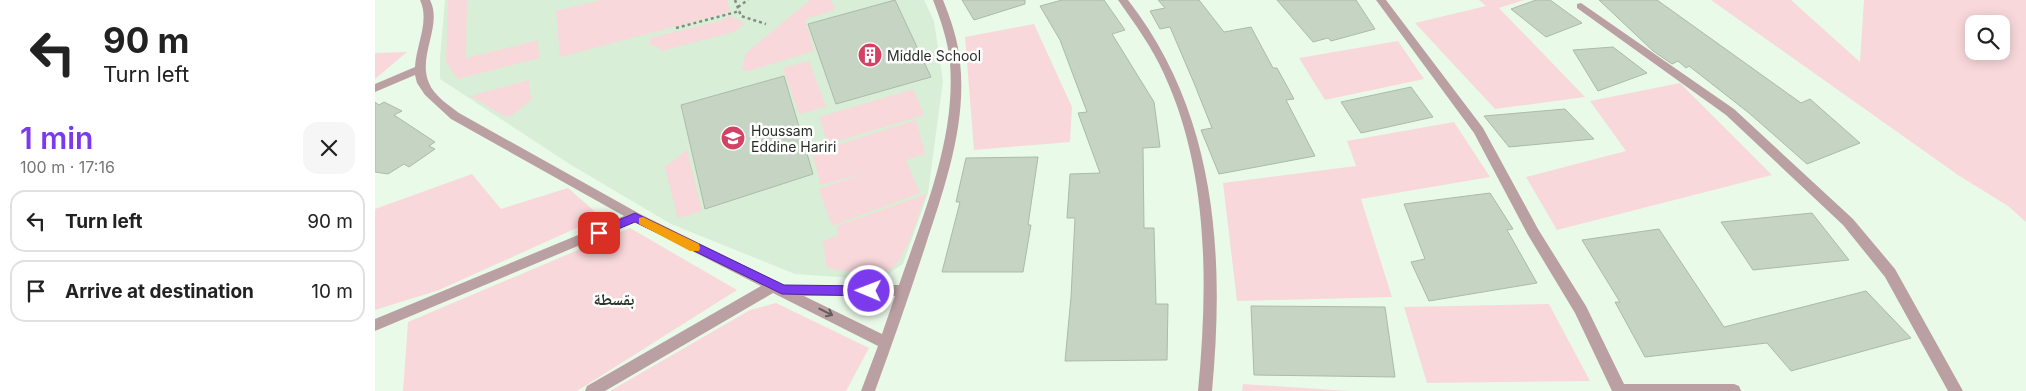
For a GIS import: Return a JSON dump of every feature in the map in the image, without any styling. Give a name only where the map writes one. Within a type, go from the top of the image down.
[{"type":"street","points":[[425,0],[429,13],[419,69],[430,93],[455,116],[635,218],[886,343]]},
{"type":"street","points":[[868,391],[904,291],[935,196],[948,144],[955,83],[954,55],[949,32],[938,0]]},
{"type":"street","points":[[1123,0],[1165,66],[1181,102],[1193,142],[1205,212],[1210,266],[1205,391]]},
{"type":"street","points":[[1381,0],[1479,131],[1533,232],[1564,279],[1581,310],[1620,391],[1734,391]]},
{"type":"street","points":[[1581,6],[1730,112],[1848,222],[1890,273],[1956,391]]},
{"type":"street","points":[[375,88],[419,69]]},
{"type":"street","points":[[375,326],[635,218]]},
{"type":"street","points":[[591,391],[778,288],[904,291]]},
{"type":"path","points":[[735,0],[741,16],[766,24]]},
{"type":"path","points":[[738,7],[748,0]]},
{"type":"path","points":[[676,28],[740,11]]},
{"type":"shaded area","name":"Houssam Eddine Hariri","points":[[445,0],[924,0],[934,21],[943,81],[928,193],[903,264],[888,274],[868,279],[795,274],[671,224],[571,165],[440,79]]},
{"type":"shaded area","points":[[448,0],[467,0],[466,58],[538,40],[539,58],[458,79],[446,62]]},
{"type":"shaded area","points":[[602,0],[727,0],[730,12],[560,57],[556,11]]},
{"type":"shaded area","points":[[810,0],[831,0],[835,10],[805,19],[814,51],[748,71],[742,70],[746,53]]},
{"type":"shaded area","points":[[1479,0],[1524,0],[1499,8],[1585,97],[1495,109],[1415,23],[1486,6]]},
{"type":"shaded area","points":[[1711,0],[1791,0],[1860,62],[1864,0],[2026,0],[2026,222],[2008,206],[1958,175]]},
{"type":"shaded area","points":[[730,16],[745,23],[734,32],[661,51],[658,47],[650,45],[650,38],[720,21]]},
{"type":"shaded area","points":[[1034,24],[1072,107],[1070,142],[974,150],[965,37]]},
{"type":"shaded area","points":[[1398,41],[1424,79],[1325,100],[1299,58]]},
{"type":"shaded area","points":[[407,52],[375,79],[375,53]]},
{"type":"shaded area","points":[[809,61],[826,107],[799,114],[783,68]]},
{"type":"shaded area","points":[[529,80],[531,100],[511,116],[506,117],[470,96]]},
{"type":"shaded area","points":[[1680,83],[1772,175],[1557,230],[1526,177],[1626,151],[1590,101]]},
{"type":"shaded area","points":[[913,89],[924,115],[828,144],[819,117]]},
{"type":"shaded area","points":[[916,120],[925,154],[906,160],[920,193],[832,226],[819,189],[865,173],[821,185],[812,153]]},
{"type":"shaded area","points":[[1454,122],[1490,177],[1361,199],[1392,297],[1237,301],[1223,183],[1356,166],[1347,141]]},
{"type":"shaded area","points":[[687,150],[702,211],[678,218],[665,167]]},
{"type":"shaded area","points":[[472,174],[501,209],[568,188],[601,217],[439,290],[375,310],[375,209]]},
{"type":"shaded area","points":[[926,194],[906,248],[901,258],[889,270],[866,274],[827,268],[823,241],[838,235],[837,226]]},
{"type":"shaded area","points":[[630,228],[737,290],[577,391],[403,391],[408,322]]},
{"type":"shaded area","points":[[776,303],[869,348],[846,391],[610,391],[750,310]]},
{"type":"shaded area","points":[[1549,304],[1590,381],[1427,383],[1404,307]]},
{"type":"shaded area","points":[[1243,384],[1350,391],[1242,391]]},
{"type":"building","name":"Middle School","points":[[895,0],[931,77],[836,104],[808,24]]},
{"type":"building","points":[[962,0],[1025,0],[1025,4],[974,20]]},
{"type":"building","points":[[1062,0],[1104,0],[1125,30],[1112,34],[1154,102],[1160,147],[1143,148],[1144,228],[1154,228],[1156,304],[1168,304],[1167,360],[1065,361],[1071,297],[1075,218],[1067,218],[1070,174],[1100,173],[1078,113],[1087,112],[1060,40],[1040,6]]},
{"type":"building","points":[[1158,0],[1199,0],[1224,32],[1251,27],[1273,68],[1277,68],[1294,99],[1286,100],[1315,156],[1219,174],[1201,130],[1212,128],[1194,83],[1170,27],[1160,29],[1150,11],[1165,8]]},
{"type":"building","points":[[1277,0],[1356,0],[1375,29],[1331,41],[1328,38],[1313,42]]},
{"type":"building","points":[[1536,0],[1550,0],[1582,23],[1546,37],[1511,9]]},
{"type":"building","points":[[1599,0],[1657,0],[1801,103],[1810,99],[1860,143],[1807,164],[1749,113],[1689,66],[1686,68],[1678,61],[1672,64],[1653,51]]},
{"type":"building","points":[[1613,47],[1647,73],[1598,91],[1573,50]]},
{"type":"building","points":[[784,76],[813,174],[705,209],[681,105]]},
{"type":"building","points":[[1411,87],[1433,117],[1361,133],[1341,102]]},
{"type":"building","points":[[375,102],[379,105],[384,102],[402,111],[394,115],[435,142],[429,146],[435,149],[409,167],[404,164],[388,174],[375,172]]},
{"type":"building","points":[[1565,109],[1594,139],[1509,147],[1484,116]]},
{"type":"building","points":[[1038,157],[1028,225],[1031,225],[1023,272],[942,272],[960,202],[956,202],[966,158]]},
{"type":"building","points":[[1490,193],[1513,229],[1507,230],[1537,283],[1429,301],[1411,262],[1425,259],[1404,204]]},
{"type":"building","points":[[1812,213],[1849,260],[1753,270],[1721,222]]},
{"type":"building","points":[[1659,229],[1724,327],[1866,291],[1911,338],[1791,371],[1767,343],[1645,357],[1615,302],[1620,302],[1582,240]]},
{"type":"building","points":[[1251,306],[1385,307],[1395,377],[1254,375]]},
{"type":"slow traffic","points":[[643,221],[694,248]]},
{"type":"place","name":"Middle School","points":[[870,55]]},
{"type":"place","name":"Houssam Eddine Hariri","points":[[733,138]]},
{"type":"district","name":"بقسطة","points":[[614,299]]},
{"type":"route","points":[[599,233],[635,218],[782,290],[869,291]]}]
